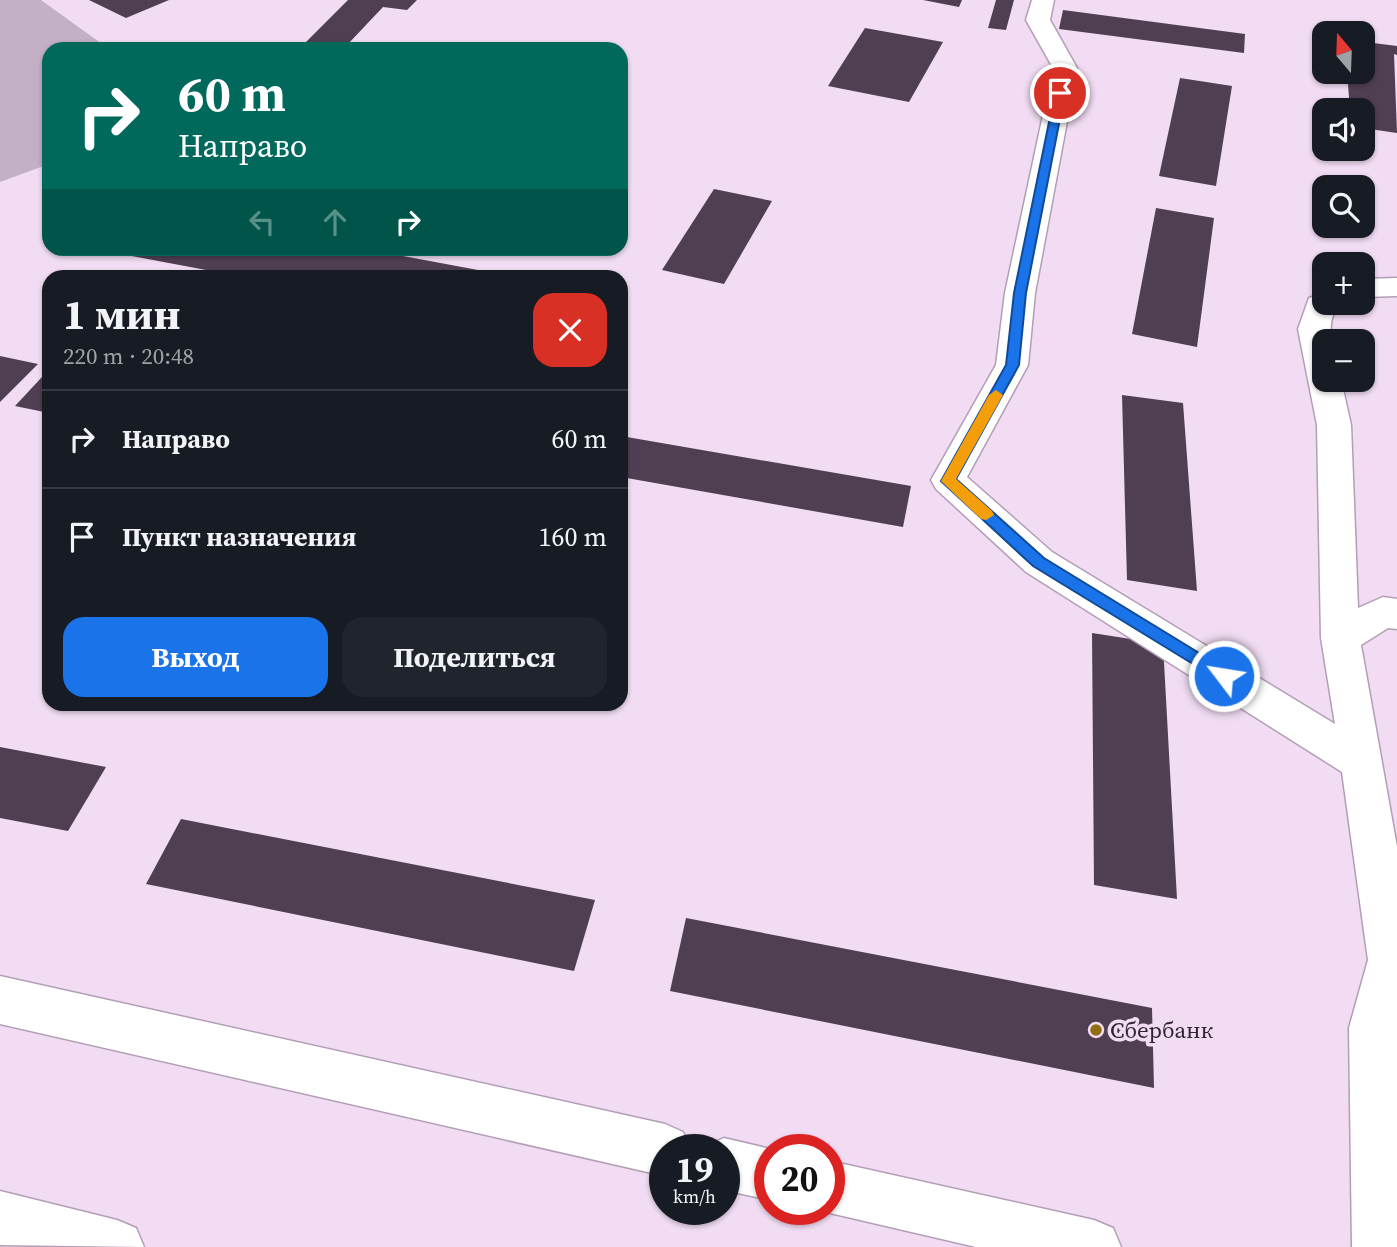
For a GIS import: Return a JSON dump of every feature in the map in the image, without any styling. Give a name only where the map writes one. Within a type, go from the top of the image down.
[{"type":"street","points":[[1043,0],[1038,20],[1065,68],[1020,293],[1012,365],[948,481],[1039,562],[1363,762]]},
{"type":"street","points":[[1375,288],[1397,287]]},
{"type":"street","points":[[1327,392],[1334,425],[1340,638],[1363,762],[1392,960],[1373,1028],[1379,1247]]},
{"type":"street","points":[[1340,638],[1383,612],[1397,614]]},
{"type":"street","points":[[0,1000],[649,1146]]},
{"type":"street","points":[[845,1190],[1094,1247]]},
{"type":"street","points":[[0,1218],[87,1243]]},
{"type":"shaded area","points":[[0,0],[41,0],[99,42],[42,42],[42,167],[0,182]]},
{"type":"building","points":[[89,0],[169,0],[126,18]]},
{"type":"building","points":[[348,0],[417,0],[407,10],[383,7],[350,42],[306,42]]},
{"type":"building","points":[[923,0],[962,0],[959,7]]},
{"type":"building","points":[[996,0],[1014,0],[1006,30],[988,28]]},
{"type":"building","points":[[1063,10],[1245,34],[1244,53],[1059,29]]},
{"type":"building","points":[[865,28],[943,42],[909,102],[828,86]]},
{"type":"building","points":[[1376,43],[1397,46],[1397,55],[1394,54],[1397,133],[1375,130],[1375,98],[1349,98],[1348,84],[1376,84]]},
{"type":"building","points":[[1180,78],[1232,86],[1216,186],[1159,176]]},
{"type":"building","points":[[714,189],[772,201],[724,284],[662,270]]},
{"type":"building","points":[[1156,208],[1214,218],[1197,347],[1132,334]]},
{"type":"building","points":[[132,256],[403,256],[478,270],[206,270]]},
{"type":"building","points":[[0,356],[38,364],[0,402]]},
{"type":"building","points":[[42,377],[42,412],[15,406]]},
{"type":"building","points":[[1122,395],[1183,403],[1197,591],[1127,580]]},
{"type":"building","points":[[628,437],[911,486],[903,527],[628,478]]},
{"type":"building","points":[[1092,633],[1163,644],[1177,899],[1094,885]]},
{"type":"building","points":[[0,747],[106,767],[68,831],[0,818]]},
{"type":"building","points":[[181,819],[595,900],[574,971],[146,884]]},
{"type":"building","points":[[686,918],[1152,1008],[1154,1088],[670,991]]},
{"type":"slow traffic","points":[[986,515],[948,481],[996,395]]},
{"type":"place","name":"Сбербанк","points":[[1096,1030]]},
{"type":"route","points":[[1060,93],[1020,293],[1012,365],[948,481],[1039,562],[1224,676]]}]
